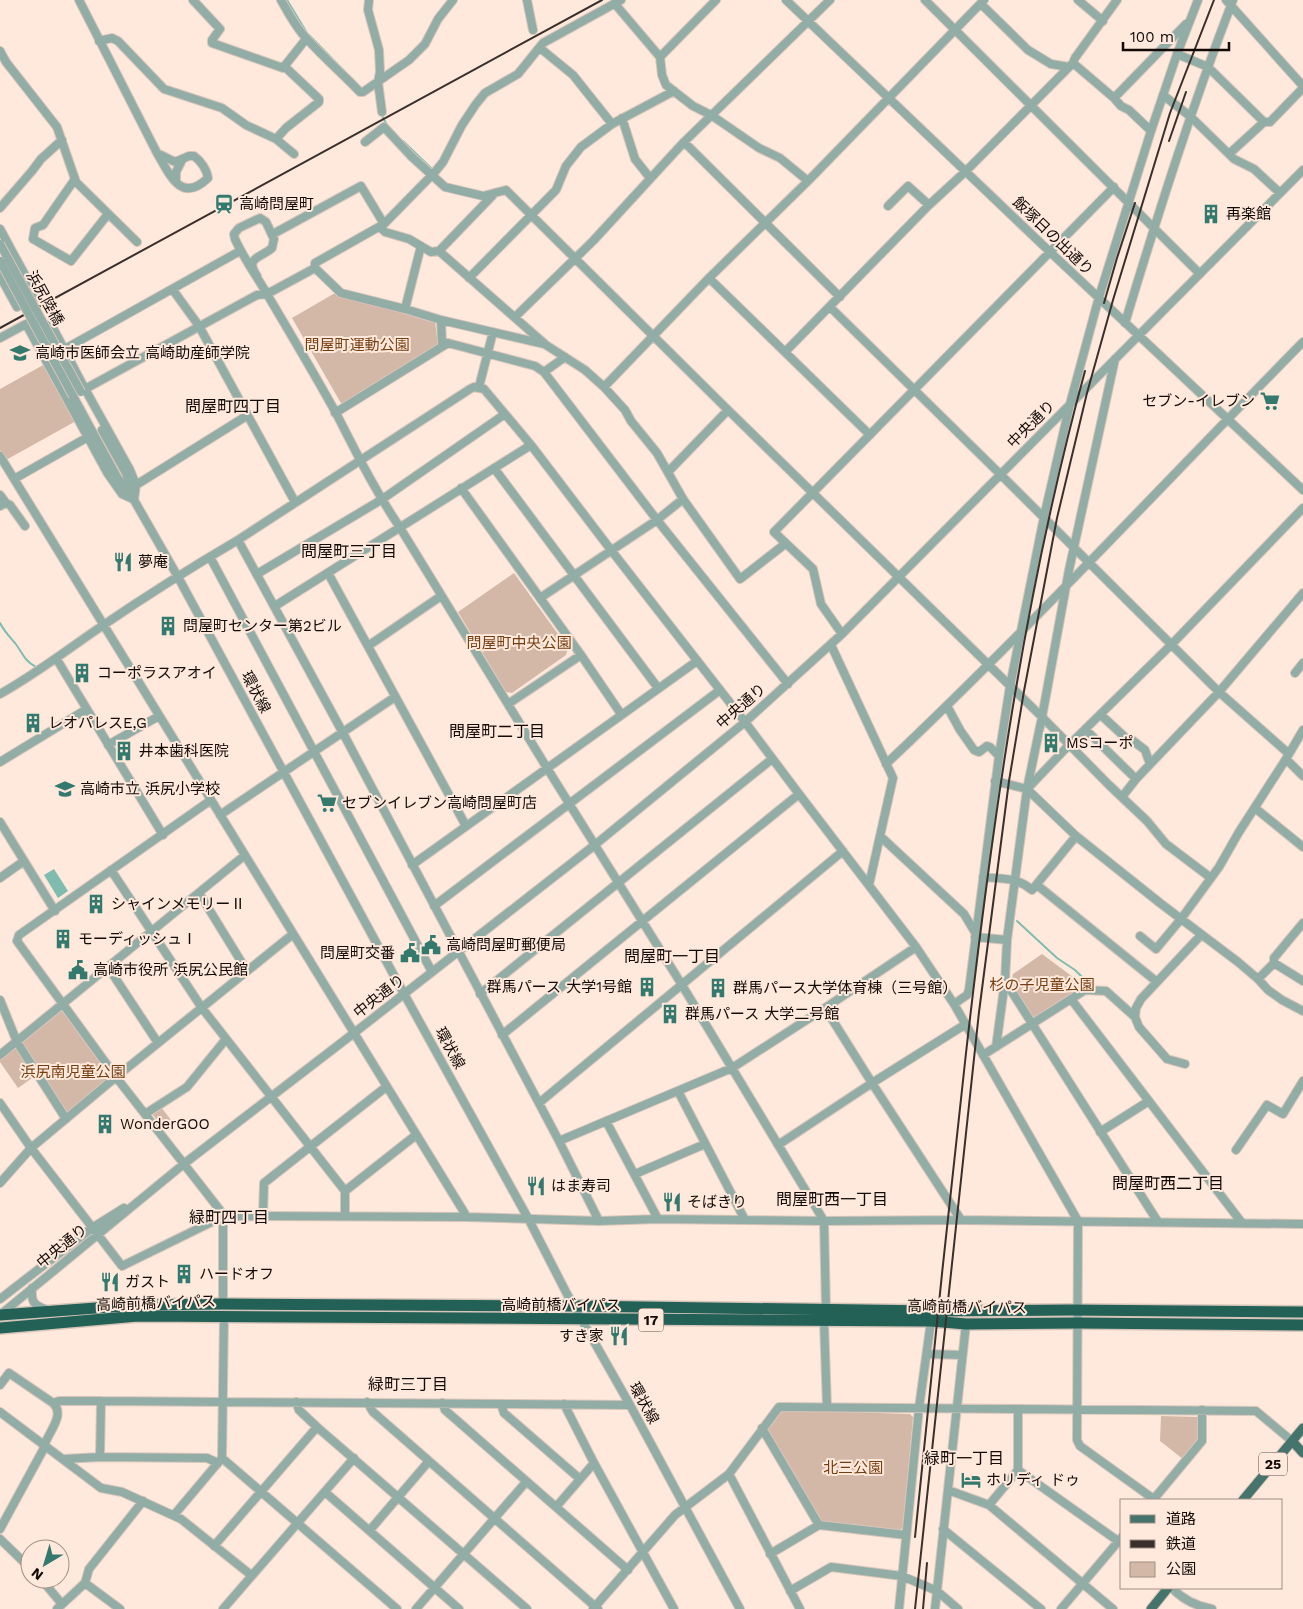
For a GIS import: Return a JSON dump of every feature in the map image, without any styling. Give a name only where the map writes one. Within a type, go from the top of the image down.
[{"type":"highway","name":"高崎前橋バイパス","points":[[0,1315],[137,1305],[224,1310],[582,1320],[933,1311],[1303,1312]]},
{"type":"highway","name":"高崎前橋バイパス","points":[[0,1328],[224,1310],[574,1306],[825,1315],[966,1324],[1303,1325]]},
{"type":"main road","name":"25","points":[[1243,1499],[1303,1428]]},
{"type":"main road","points":[[1292,1441],[1303,1454]]},
{"type":"main road","points":[[1151,1609],[1167,1589]]},
{"type":"street","points":[[79,0],[158,153],[176,182],[184,189],[191,189],[208,178],[206,171],[194,156],[175,162],[158,153]]},
{"type":"street","points":[[193,0],[220,29],[212,40],[212,44],[282,68],[306,39]]},
{"type":"street","points":[[281,0],[306,39],[360,92],[363,92],[410,60],[425,44],[438,19],[454,0]]},
{"type":"street","points":[[369,0],[368,10],[379,50],[380,72],[378,82],[382,112]]},
{"type":"street","points":[[527,0],[533,30]]},
{"type":"street","points":[[660,57],[716,0]]},
{"type":"street","name":"飯塚日の出通り","points":[[786,0],[1098,298],[1303,490]]},
{"type":"street","points":[[515,317],[575,258],[684,142],[830,0]]},
{"type":"street","points":[[925,0],[1200,274]]},
{"type":"street","points":[[1078,0],[1103,21]]},
{"type":"street","points":[[786,352],[1071,65],[1117,0]]},
{"type":"street","points":[[954,1004],[968,995],[995,781],[1010,686],[1044,517],[1070,404],[1098,298],[1150,131],[1198,0]]},
{"type":"street","points":[[546,345],[440,320],[341,293],[316,268],[315,263],[382,226],[434,173],[462,125],[485,92],[518,74],[543,43],[618,2],[660,57],[662,75],[666,85],[693,106],[712,115],[759,148],[780,158],[808,181]]},
{"type":"street","points":[[604,387],[982,2],[1028,50],[1051,64],[1071,65],[1114,98],[1121,106],[1129,110],[1150,131]]},
{"type":"street","points":[[1125,323],[1154,228],[1230,2]]},
{"type":"street","points":[[1229,154],[1264,122],[1270,122],[1303,87],[1230,2]]},
{"type":"street","points":[[1114,98],[1189,22]]},
{"type":"street","points":[[100,41],[112,38],[118,41],[164,89],[222,108],[246,125],[276,139],[294,154]]},
{"type":"street","points":[[540,48],[573,75],[612,124]]},
{"type":"street","points":[[0,51],[3,65],[57,127],[75,179],[82,190],[137,242]]},
{"type":"street","points":[[1177,54],[1208,67],[1264,122]]},
{"type":"street","points":[[276,139],[286,128],[319,102],[284,66]]},
{"type":"street","points":[[469,278],[556,190],[566,166],[581,147],[612,124],[674,91]]},
{"type":"street","points":[[1163,95],[1191,117],[1234,159],[1254,169],[1280,194]]},
{"type":"street","points":[[622,118],[635,159],[650,178]]},
{"type":"street","points":[[365,142],[384,127],[412,157],[445,187],[483,196],[506,190],[1147,821],[1166,844],[1211,878]]},
{"type":"street","points":[[0,208],[41,159],[62,140]]},
{"type":"street","points":[[684,142],[840,297]]},
{"type":"street","points":[[176,182],[176,172],[182,160]]},
{"type":"street","name":"中央通り","points":[[0,1315],[98,1236],[140,1198],[354,1034],[596,844],[745,722],[831,645],[1303,170]]},
{"type":"street","points":[[75,179],[43,225],[35,228],[33,239],[71,261],[108,214]]},
{"type":"street","points":[[273,234],[361,186],[386,232],[409,239],[431,252],[438,251],[496,192]]},
{"type":"street","points":[[888,206],[908,186],[929,206]]},
{"type":"street","points":[[842,634],[821,604],[813,569],[774,532],[1114,187]]},
{"type":"street","points":[[257,276],[252,271],[240,251],[234,232],[238,228],[260,218],[264,220],[274,239],[272,248],[255,258],[252,269],[257,276],[335,413],[381,500],[399,526],[569,804],[596,844],[824,1221],[827,1407]]},
{"type":"street","points":[[0,229],[37,296],[17,307],[0,276]]},
{"type":"street","name":"浜尻陸橋","points":[[0,244],[80,392]]},
{"type":"street","points":[[404,309],[421,246]]},
{"type":"street","points":[[64,350],[240,251]]},
{"type":"street","points":[[438,251],[546,345],[585,370],[604,387],[625,410],[631,421],[657,453],[683,499],[740,579],[785,544]]},
{"type":"street","points":[[0,267],[16,258]]},
{"type":"street","name":"浜尻陸橋","points":[[0,261],[80,392]]},
{"type":"street","points":[[80,392],[257,295],[267,294],[316,268]]},
{"type":"street","points":[[709,278],[870,435]]},
{"type":"street","points":[[173,290],[199,326],[295,502]]},
{"type":"street","points":[[830,307],[1287,756],[1303,776]]},
{"type":"street","points":[[440,320],[442,342],[536,366],[544,372],[657,520],[788,684]]},
{"type":"street","points":[[0,338],[26,324],[108,474],[122,494],[134,500],[136,485],[130,470],[80,392],[64,350],[51,324]]},
{"type":"street","points":[[478,387],[493,332]]},
{"type":"street","points":[[335,413],[448,342]]},
{"type":"street","points":[[886,764],[988,665],[1303,342]]},
{"type":"street","points":[[544,372],[565,357]]},
{"type":"street","points":[[996,1047],[1007,940],[1027,789],[1066,586],[1115,359]]},
{"type":"street","points":[[0,694],[31,676],[103,626],[474,386],[489,393],[531,444],[916,946],[954,1004],[1078,1221],[1077,1440],[1080,1446],[1153,1499]]},
{"type":"street","name":"環状線","points":[[80,392],[117,477],[134,500],[178,577],[740,1609]]},
{"type":"street","points":[[668,472],[728,410]]},
{"type":"street","points":[[136,485],[248,414]]},
{"type":"street","points":[[257,574],[381,500],[505,414]]},
{"type":"street","points":[[14,479],[88,437]]},
{"type":"street","points":[[275,606],[531,444]]},
{"type":"street","points":[[0,456],[467,1217]]},
{"type":"street","points":[[494,468],[658,688]]},
{"type":"street","points":[[461,488],[621,714]]},
{"type":"street","points":[[0,495],[3,504],[10,505],[26,526]]},
{"type":"street","points":[[540,598],[657,520],[683,499]]},
{"type":"street","points":[[1027,789],[1172,644],[1303,508]]},
{"type":"street","points":[[238,540],[343,733],[600,1222]]},
{"type":"street","points":[[210,557],[432,972]]},
{"type":"street","points":[[328,573],[466,826]]},
{"type":"street","points":[[1122,797],[1150,764],[1220,692],[1303,593]]},
{"type":"street","points":[[368,646],[441,596]]},
{"type":"street","points":[[831,645],[893,778],[869,885]]},
{"type":"street","points":[[508,704],[581,655]]},
{"type":"street","points":[[56,658],[163,834]]},
{"type":"street","points":[[412,865],[696,661]]},
{"type":"street","points":[[1295,673],[1303,663]]},
{"type":"street","points":[[434,906],[720,690]]},
{"type":"street","points":[[220,815],[395,697]]},
{"type":"street","points":[[947,706],[974,750],[979,752],[986,746],[990,747],[999,756]]},
{"type":"street","points":[[0,762],[87,709]]},
{"type":"street","points":[[1101,715],[1128,740],[1132,740],[1145,750],[1150,764]]},
{"type":"street","points":[[108,745],[159,716]]},
{"type":"street","points":[[1086,730],[1136,779]]},
{"type":"street","points":[[1140,936],[1156,948],[1181,919],[1219,867],[1303,730]]},
{"type":"street","points":[[480,994],[772,759]]},
{"type":"street","points":[[995,781],[1027,789],[1076,836],[1258,979],[1268,990],[1303,1012]]},
{"type":"street","points":[[502,1034],[799,794]]},
{"type":"street","points":[[174,1515],[220,1461],[224,1310],[224,1216],[116,1077],[17,941],[19,935],[211,800]]},
{"type":"street","points":[[1255,808],[1303,847]]},
{"type":"street","points":[[0,822],[55,911]]},
{"type":"street","points":[[880,836],[964,914],[976,935]]},
{"type":"street","points":[[983,877],[1016,880],[1024,883],[1032,890],[1076,836]]},
{"type":"street","points":[[539,1103],[843,852]]},
{"type":"street","points":[[0,1055],[245,856]]},
{"type":"street","points":[[0,878],[24,861]]},
{"type":"street","points":[[111,870],[202,1008],[345,1191],[345,1216]]},
{"type":"street","points":[[1037,885],[1156,982]]},
{"type":"street","points":[[199,893],[247,971]]},
{"type":"street","points":[[1258,979],[1274,963],[1274,958],[1303,923]]},
{"type":"street","points":[[0,1183],[31,1148],[158,1042],[293,934]]},
{"type":"street","points":[[976,935],[1007,940]]},
{"type":"street","points":[[1135,1017],[1136,1008],[1141,999],[1201,935]]},
{"type":"street","points":[[559,1141],[732,1068],[916,946]]},
{"type":"street","points":[[1274,963],[1303,981]]},
{"type":"street","points":[[108,967],[158,1042]]},
{"type":"street","points":[[1004,981],[1158,1222]]},
{"type":"street","points":[[983,1055],[1085,990],[1106,991],[1135,1017],[1139,1027],[1167,1059],[1185,1064]]},
{"type":"street","points":[[1071,999],[1242,1223]]},
{"type":"street","points":[[0,1000],[17,1042],[66,1119]]},
{"type":"street","points":[[825,1008],[961,1220]]},
{"type":"street","points":[[778,1145],[966,1024]]},
{"type":"street","points":[[145,1114],[187,1087],[226,1039]]},
{"type":"street","points":[[1236,1150],[1267,1105],[1283,1114],[1302,1086]]},
{"type":"street","points":[[263,1215],[264,1183],[386,1087]]},
{"type":"street","points":[[678,1091],[744,1220]]},
{"type":"street","points":[[1100,1132],[1149,1101]]},
{"type":"street","points":[[0,1103],[31,1148],[122,1266],[224,1216],[467,1217],[600,1222],[658,1219],[1303,1224]]},
{"type":"street","points":[[606,1121],[658,1219]]},
{"type":"street","points":[[345,1191],[416,1135]]},
{"type":"street","points":[[635,1174],[705,1144]]},
{"type":"street","name":"中央通り","points":[[0,1299],[92,1228],[140,1198]]},
{"type":"street","points":[[32,1288],[34,1302],[48,1311]]},
{"type":"street","points":[[899,1609],[919,1408],[931,1321]]},
{"type":"street","points":[[935,1609],[966,1324]]},
{"type":"street","points":[[926,1354],[962,1355]]},
{"type":"street","points":[[0,1385],[9,1373],[53,1403],[57,1407],[58,1413],[43,1450],[0,1529]]},
{"type":"street","points":[[53,1403],[59,1401],[222,1401],[630,1405]]},
{"type":"street","points":[[100,1401],[100,1457]]},
{"type":"street","points":[[296,1402],[299,1410],[317,1427],[527,1609]]},
{"type":"street","points":[[367,1402],[373,1412],[596,1608],[675,1515],[729,1474],[779,1407],[1256,1411],[1292,1441]]},
{"type":"street","points":[[442,1403],[444,1410],[628,1570]]},
{"type":"street","points":[[501,1404],[504,1412],[580,1479]]},
{"type":"street","points":[[564,1404],[674,1609]]},
{"type":"street","points":[[989,1505],[1018,1470],[1018,1409]]},
{"type":"street","points":[[1155,1499],[1202,1441],[1202,1410]]},
{"type":"street","points":[[0,1412],[101,1488],[122,1492],[174,1515],[251,1575]]},
{"type":"street","points":[[214,1546],[317,1427]]},
{"type":"street","points":[[762,1428],[819,1525]]},
{"type":"street","points":[[64,1459],[100,1457],[207,1458],[220,1461],[261,1492],[397,1609]]},
{"type":"street","points":[[223,1609],[354,1458]]},
{"type":"street","points":[[370,1530],[429,1461]]},
{"type":"street","points":[[556,1507],[594,1463]]},
{"type":"street","points":[[1018,1470],[1120,1539],[1061,1609]]},
{"type":"street","points":[[729,1474],[800,1609]]},
{"type":"street","points":[[416,1609],[526,1482]]},
{"type":"street","points":[[948,1490],[989,1505],[1113,1609]]},
{"type":"street","points":[[325,1492],[459,1609]]},
{"type":"street","points":[[48,1589],[59,1606],[85,1583],[89,1569],[143,1501]]},
{"type":"street","points":[[770,1554],[819,1525],[906,1535]]},
{"type":"street","points":[[943,1529],[1041,1609]]},
{"type":"street","points":[[0,1539],[20,1558]]},
{"type":"street","points":[[790,1591],[831,1567],[902,1576],[937,1591],[958,1609]]},
{"type":"street","points":[[85,1583],[120,1609]]},
{"type":"street","points":[[1173,1589],[1185,1599],[1202,1608],[1212,1609]]},
{"type":"green space","name":"問屋町運動公園","points":[[335,293],[340,297],[435,321],[438,345],[342,405],[292,318]]},
{"type":"green space","points":[[45,364],[76,421],[6,460],[0,450],[0,389]]},
{"type":"green space","name":"問屋町中央公園","points":[[514,573],[568,648],[566,655],[512,693],[506,692],[458,612]]},
{"type":"green space","name":"杉の子児童公園","points":[[1042,954],[1085,986],[1034,1019],[1011,982],[1013,974]]},
{"type":"green space","name":"浜尻南児童公園","points":[[58,1011],[63,1012],[109,1075],[109,1079],[68,1113],[65,1112],[22,1045],[23,1040]]},
{"type":"green space","points":[[13,1048],[18,1049],[35,1076],[18,1088],[0,1062],[0,1059]]},
{"type":"green space","points":[[161,1107],[171,1120],[162,1127],[153,1115]]},
{"type":"green space","name":"北三公園","points":[[788,1410],[910,1414],[913,1417],[903,1528],[898,1531],[824,1524],[820,1521],[767,1430],[775,1417]]},
{"type":"green space","points":[[1161,1416],[1199,1417],[1199,1440],[1183,1459],[1160,1441]]},
{"type":"water","points":[[54,869],[68,891],[58,898],[44,875]]},
{"type":"waterway","points":[[287,0],[307,33],[356,83]]},
{"type":"waterway","points":[[381,114],[387,125]]},
{"type":"waterway","points":[[403,141],[434,171]]},
{"type":"waterway","points":[[0,623],[26,659],[36,667]]},
{"type":"waterway","points":[[1017,921],[1091,986]]},
{"type":"railway","points":[[0,328],[602,0]]},
{"type":"railway","points":[[915,1609],[979,1012],[1009,781],[1024,691],[1057,518],[1087,393],[1113,300],[1170,113],[1214,0]]},
{"type":"railway","points":[[1169,141],[1186,92]]},
{"type":"railway","points":[[1104,303],[1135,203]]},
{"type":"railway","points":[[915,1537],[966,1053],[999,795],[1027,624],[1044,539],[1085,371]]},
{"type":"railway","points":[[923,1609],[927,1563]]},
{"type":"place","name":"高崎問屋町","points":[[224,204]]},
{"type":"place","name":"再楽館","points":[[1211,214]]},
{"type":"place","name":"高崎市医師会立 高崎助産師学院","points":[[20,353]]},
{"type":"place","name":"セブン-イレブン","points":[[1270,401]]},
{"type":"place","name":"夢庵","points":[[123,562]]},
{"type":"place","name":"問屋町センター第2ビル","points":[[168,626]]},
{"type":"place","name":"コーポラスアオイ","points":[[82,673]]},
{"type":"place","name":"レオパレスE,G","points":[[33,723]]},
{"type":"place","name":"MSコーポ","points":[[1051,743]]},
{"type":"place","name":"井本歯科医院","points":[[124,751]]},
{"type":"place","name":"高崎市立 浜尻小学校","points":[[65,789]]},
{"type":"place","name":"セブンイレブン高崎問屋町店","points":[[327,803]]},
{"type":"place","name":"シャインメモリーⅡ","points":[[96,904]]},
{"type":"place","name":"モーディッシュⅠ","points":[[63,939]]},
{"type":"place","name":"高崎問屋町郵便局","points":[[431,945]]},
{"type":"place","name":"問屋町交番","points":[[410,953]]},
{"type":"place","name":"高崎市役所 浜尻公民館","points":[[78,970]]},
{"type":"place","name":"群馬パース 大学1号館","points":[[647,987]]},
{"type":"place","name":"群馬パース大学体育棟（三号館）","points":[[718,988]]},
{"type":"place","name":"群馬パース 大学二号館","points":[[670,1014]]},
{"type":"place","name":"WonderGOO","points":[[105,1124]]},
{"type":"place","name":"はま寿司","points":[[536,1186]]},
{"type":"place","name":"そばきり","points":[[672,1202]]},
{"type":"place","name":"ハードオフ","points":[[184,1274]]},
{"type":"place","name":"ガスト","points":[[110,1282]]},
{"type":"place","name":"すき家","points":[[619,1336]]},
{"type":"place","name":"ホリディ ドゥ","points":[[971,1480]]},
{"type":"district","name":"問屋町四丁目","points":[[233,406]]},
{"type":"district","name":"問屋町三丁目","points":[[349,551]]},
{"type":"district","name":"問屋町二丁目","points":[[497,731]]},
{"type":"district","name":"問屋町一丁目","points":[[672,956]]},
{"type":"district","name":"問屋町西二丁目","points":[[1168,1183]]},
{"type":"district","name":"問屋町西一丁目","points":[[832,1199]]},
{"type":"district","name":"緑町四丁目","points":[[229,1217]]},
{"type":"district","name":"緑町三丁目","points":[[408,1384]]},
{"type":"district","name":"緑町一丁目","points":[[964,1458]]}]
